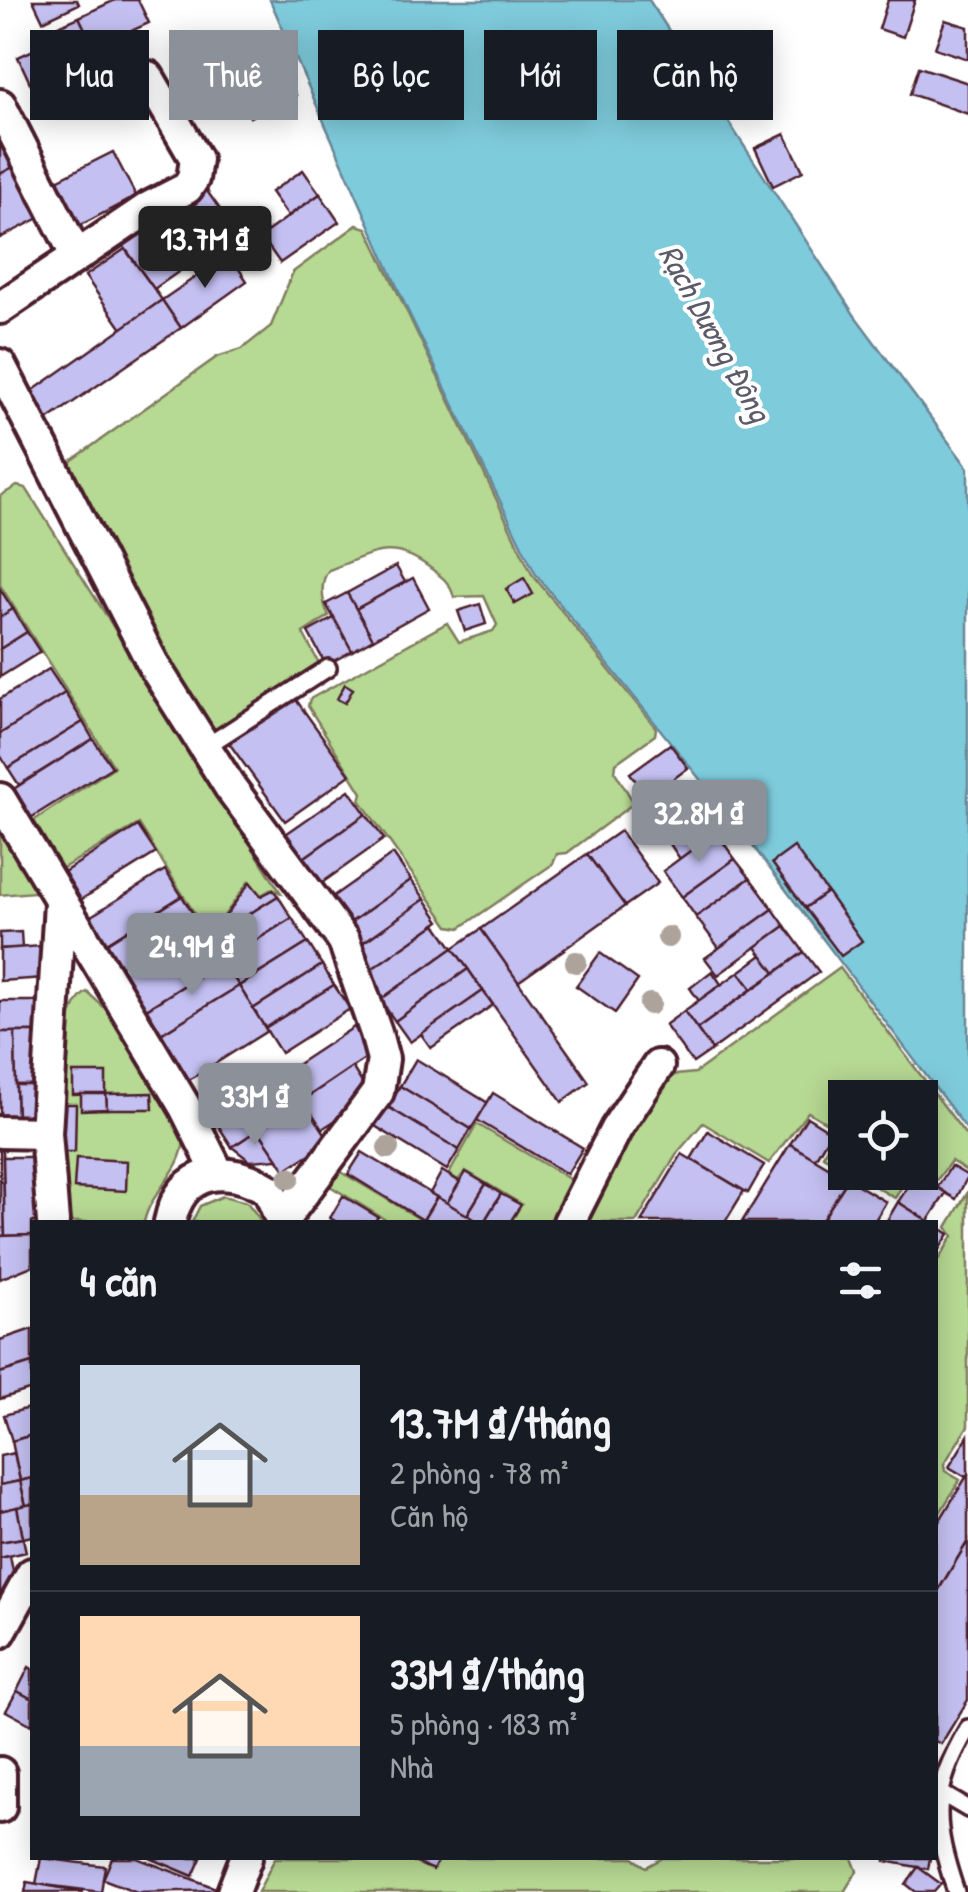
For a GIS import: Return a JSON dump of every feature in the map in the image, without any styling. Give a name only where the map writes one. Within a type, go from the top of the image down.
[{"type":"street","points":[[0,308],[76,255],[187,188],[193,179],[196,158],[149,80]]},
{"type":"street","points":[[0,105],[76,255]]},
{"type":"street","points":[[0,366],[154,666],[205,747],[344,941],[383,1059],[378,1092],[284,1220]]},
{"type":"street","points":[[0,799],[185,1107],[218,1174]]},
{"type":"street","points":[[53,1220],[46,1133],[60,903]]},
{"type":"street","points":[[570,1220],[616,1129],[658,1066]]},
{"type":"street","points":[[0,1132],[46,1133]]},
{"type":"street","points":[[171,1220],[192,1185],[218,1174],[244,1174],[268,1190],[283,1220]]},
{"type":"street","points":[[0,1632],[30,1578]]},
{"type":"street","points":[[0,1773],[0,1807]]},
{"type":"street","points":[[233,1892],[245,1860]]},
{"type":"lane","points":[[205,747],[328,668]]},
{"type":"lane","points":[[938,1799],[945,1766],[968,1728]]},
{"type":"lane","points":[[939,1792],[968,1809]]},
{"type":"lane","points":[[938,1822],[956,1892]]},
{"type":"green space","points":[[357,225],[367,228],[532,574],[656,728],[655,735],[616,763],[615,772],[634,803],[567,853],[557,854],[553,864],[460,928],[449,926],[360,800],[362,793],[308,706],[310,699],[447,623],[459,642],[493,631],[497,625],[484,596],[454,597],[441,577],[403,553],[380,552],[329,570],[323,592],[329,616],[303,633],[321,667],[225,730],[207,727],[156,651],[69,485],[71,461],[217,357],[242,349],[271,326],[293,272]]},
{"type":"green space","points":[[17,486],[26,488],[281,893],[272,889],[261,895],[249,881],[209,937],[139,824],[61,869],[30,823],[114,767],[0,585],[0,496]]},
{"type":"green space","points":[[0,831],[32,878],[35,892],[0,895]]},
{"type":"green space","points":[[840,968],[924,1080],[828,1080],[828,1124],[808,1112],[769,1163],[703,1123],[678,1152],[637,1220],[582,1220],[617,1153],[666,1076],[695,1073]]},
{"type":"green space","points":[[87,992],[106,1009],[184,1139],[178,1162],[145,1220],[69,1220],[60,1100],[67,1031],[75,1006]]},
{"type":"green space","points":[[938,1098],[968,1138],[968,1172],[951,1161],[938,1179]]},
{"type":"green space","points":[[477,1124],[576,1183],[558,1220],[512,1220],[521,1204],[466,1171],[458,1180],[449,1174]]},
{"type":"green space","points":[[338,1170],[422,1220],[386,1220],[330,1186]]},
{"type":"green space","points":[[881,1190],[900,1190],[895,1198]]},
{"type":"green space","points":[[968,1192],[968,1426],[944,1464],[945,1471],[960,1480],[938,1516],[938,1260],[953,1236],[947,1227]]},
{"type":"green space","points":[[223,1196],[247,1202],[260,1220],[193,1220],[200,1206]]},
{"type":"green space","points":[[274,1860],[636,1860],[646,1867],[659,1860],[853,1860],[857,1871],[844,1892],[258,1892]]},
{"type":"water","name":"Rạch Dương Đông","points":[[270,0],[649,0],[669,30],[617,30],[617,120],[727,120],[855,316],[968,468],[968,1131],[938,1091],[938,1080],[929,1080],[743,833],[535,573],[407,309],[323,120],[464,120],[464,30],[318,30],[318,108],[298,63],[298,30],[283,30]]},
{"type":"building","points":[[33,0],[77,0],[79,4],[43,21]]},
{"type":"building","points":[[115,0],[138,0],[149,23],[134,30],[85,30],[79,17]]},
{"type":"building","points":[[888,0],[915,0],[903,37],[879,29]]},
{"type":"building","points":[[79,17],[85,30],[57,30],[56,27]]},
{"type":"building","points":[[945,20],[968,27],[968,59],[935,48]]},
{"type":"building","points":[[30,52],[30,83],[18,57]]},
{"type":"building","points":[[919,67],[968,83],[968,114],[910,94]]},
{"type":"building","points":[[785,134],[803,171],[773,186],[755,148]]},
{"type":"building","points":[[8,138],[21,163],[0,174],[0,142]]},
{"type":"building","points":[[113,152],[136,196],[73,229],[49,184]]},
{"type":"building","points":[[21,163],[47,214],[0,238],[0,174]]},
{"type":"building","points":[[303,170],[320,194],[288,216],[271,192]]},
{"type":"building","points":[[202,184],[236,232],[194,261],[160,213]]},
{"type":"building","points":[[320,194],[339,222],[280,263],[261,236]]},
{"type":"building","points":[[160,213],[194,261],[154,289],[120,241]]},
{"type":"building","points":[[125,249],[162,300],[122,329],[85,276]]},
{"type":"building","points":[[229,254],[247,281],[181,328],[162,300]]},
{"type":"building","points":[[162,300],[181,328],[43,423],[25,396]]},
{"type":"building","points":[[396,566],[405,582],[356,609],[347,593]]},
{"type":"building","points":[[413,578],[429,608],[373,639],[356,609]]},
{"type":"building","points":[[524,578],[533,594],[515,604],[506,589]]},
{"type":"building","points":[[0,589],[13,609],[0,617]]},
{"type":"building","points":[[347,593],[373,639],[352,651],[326,604]]},
{"type":"building","points":[[480,604],[486,624],[465,631],[458,611]]},
{"type":"building","points":[[13,609],[27,632],[0,649],[0,617]]},
{"type":"building","points":[[334,618],[352,651],[326,665],[308,632]]},
{"type":"building","points":[[27,632],[40,652],[0,677],[0,649]]},
{"type":"building","points":[[49,669],[65,693],[0,734],[0,699]]},
{"type":"building","points":[[345,684],[353,689],[345,703],[337,699]]},
{"type":"building","points":[[65,693],[83,722],[8,768],[0,755],[0,734]]},
{"type":"building","points":[[294,697],[350,775],[285,821],[229,743]]},
{"type":"building","points":[[83,722],[93,739],[19,785],[8,768]]},
{"type":"building","points":[[93,739],[112,767],[29,819],[12,790]]},
{"type":"building","points":[[670,744],[688,768],[648,798],[630,773]]},
{"type":"building","points":[[349,790],[366,814],[298,862],[280,838]]},
{"type":"building","points":[[366,814],[384,839],[316,887],[298,862]]},
{"type":"building","points":[[703,815],[716,832],[680,859],[668,841]]},
{"type":"building","points":[[138,826],[156,853],[77,902],[59,875]]},
{"type":"building","points":[[620,831],[658,883],[625,906],[587,854]]},
{"type":"building","points":[[716,832],[735,859],[682,897],[663,871]]},
{"type":"building","points":[[794,847],[827,892],[805,908],[772,863]]},
{"type":"building","points":[[393,854],[411,880],[340,930],[322,904]]},
{"type":"building","points":[[587,854],[625,906],[518,982],[481,929]]},
{"type":"building","points":[[735,859],[750,878],[696,917],[682,897]]},
{"type":"building","points":[[165,870],[182,896],[104,945],[88,918]]},
{"type":"building","points":[[750,878],[773,909],[719,948],[696,917]]},
{"type":"building","points":[[411,880],[425,899],[354,949],[340,930]]},
{"type":"building","points":[[250,882],[261,896],[273,890],[278,896],[209,939]]},
{"type":"building","points":[[827,892],[862,941],[841,956],[805,908]]},
{"type":"building","points":[[182,896],[197,920],[119,968],[104,945]]},
{"type":"building","points":[[278,896],[292,918],[223,961],[209,939]]},
{"type":"building","points":[[425,899],[440,921],[369,971],[354,949]]},
{"type":"building","points":[[773,909],[785,926],[718,975],[705,958]]},
{"type":"building","points":[[292,918],[308,943],[239,986],[223,961]]},
{"type":"building","points":[[197,920],[223,961],[145,1010],[119,968]]},
{"type":"building","points":[[436,924],[453,948],[380,1000],[363,975]]},
{"type":"building","points":[[785,926],[804,952],[775,973],[756,947]]},
{"type":"building","points":[[481,929],[589,1082],[562,1102],[453,948]]},
{"type":"building","points":[[21,932],[22,948],[0,949],[0,933]]},
{"type":"building","points":[[308,943],[322,965],[253,1009],[239,986]]},
{"type":"building","points":[[42,946],[45,978],[0,981],[0,949]]},
{"type":"building","points":[[453,948],[468,969],[395,1021],[380,1000]]},
{"type":"building","points":[[804,952],[819,972],[712,1050],[697,1029]]},
{"type":"building","points":[[600,953],[638,980],[615,1013],[576,986]]},
{"type":"building","points":[[762,955],[775,973],[752,989],[739,972]]},
{"type":"building","points":[[223,961],[239,986],[161,1034],[145,1010]]},
{"type":"building","points":[[322,965],[334,985],[265,1028],[253,1009]]},
{"type":"building","points":[[468,969],[483,991],[410,1042],[395,1021]]},
{"type":"building","points":[[712,971],[721,984],[699,1001],[690,988]]},
{"type":"building","points":[[739,972],[752,989],[697,1029],[684,1011]]},
{"type":"building","points":[[334,985],[350,1009],[281,1053],[265,1028]]},
{"type":"building","points":[[239,986],[267,1031],[189,1080],[161,1034]]},
{"type":"building","points":[[483,991],[493,1005],[431,1048],[421,1034]]},
{"type":"building","points":[[0,1001],[39,1001],[39,1032],[0,1032]]},
{"type":"building","points":[[684,1011],[712,1050],[693,1063],[665,1025]]},
{"type":"building","points":[[354,1027],[372,1054],[303,1100],[284,1073]]},
{"type":"building","points":[[0,1032],[15,1032],[17,1117],[0,1117]]},
{"type":"building","points":[[15,1032],[39,1032],[40,1085],[16,1085]]},
{"type":"building","points":[[416,1059],[488,1103],[471,1129],[400,1086]]},
{"type":"building","points":[[352,1067],[371,1097],[322,1129],[303,1100]]},
{"type":"building","points":[[73,1073],[106,1073],[106,1094],[73,1095]]},
{"type":"building","points":[[284,1073],[303,1100],[232,1147],[214,1119]]},
{"type":"building","points":[[16,1085],[40,1085],[41,1117],[17,1117]]},
{"type":"building","points":[[400,1086],[471,1129],[459,1150],[388,1107]]},
{"type":"building","points":[[152,1093],[153,1109],[107,1109],[106,1094]]},
{"type":"building","points":[[493,1093],[583,1148],[567,1174],[477,1120]]},
{"type":"building","points":[[81,1094],[106,1094],[107,1109],[81,1110]]},
{"type":"building","points":[[303,1100],[330,1141],[285,1170],[258,1130]]},
{"type":"building","points":[[63,1104],[76,1104],[75,1152],[62,1152]]},
{"type":"building","points":[[388,1107],[459,1150],[447,1170],[375,1126]]},
{"type":"building","points":[[807,1117],[828,1130],[815,1159],[790,1144]]},
{"type":"building","points":[[258,1130],[278,1159],[250,1161],[232,1147]]},
{"type":"building","points":[[708,1131],[764,1165],[748,1193],[691,1159]]},
{"type":"building","points":[[790,1144],[828,1167],[828,1190],[841,1190],[822,1220],[743,1220]]},
{"type":"building","points":[[3,1150],[5,1236],[0,1236]]},
{"type":"building","points":[[362,1152],[437,1197],[423,1220],[348,1174]]},
{"type":"building","points":[[682,1154],[744,1191],[726,1220],[642,1220]]},
{"type":"building","points":[[3,1157],[42,1157],[44,1220],[30,1220],[30,1235],[5,1236]]},
{"type":"building","points":[[76,1158],[127,1161],[126,1191],[74,1188]]},
{"type":"building","points":[[951,1166],[968,1176],[956,1199],[938,1186]]},
{"type":"building","points":[[442,1171],[460,1182],[447,1203],[430,1193]]},
{"type":"building","points":[[466,1172],[486,1184],[467,1215],[447,1203]]},
{"type":"building","points":[[486,1184],[501,1194],[485,1220],[467,1215]]},
{"type":"building","points":[[938,1188],[946,1193],[926,1220],[898,1202],[906,1190]]},
{"type":"building","points":[[841,1190],[866,1190],[886,1202],[875,1220],[822,1220]]},
{"type":"building","points":[[501,1194],[521,1205],[511,1220],[485,1220]]},
{"type":"building","points":[[343,1196],[378,1217],[376,1220],[330,1218]]},
{"type":"building","points":[[437,1197],[476,1220],[423,1220]]},
{"type":"building","points":[[898,1202],[926,1220],[887,1220]]},
{"type":"building","points":[[938,1227],[949,1234],[938,1251]]},
{"type":"building","points":[[30,1235],[30,1267],[0,1279],[0,1236]]},
{"type":"building","points":[[30,1330],[30,1364],[0,1373],[0,1340]]},
{"type":"building","points":[[30,1364],[30,1390],[0,1399],[0,1373]]},
{"type":"building","points":[[30,1408],[30,1436],[12,1441],[4,1415]]},
{"type":"building","points":[[30,1436],[30,1478],[20,1481],[12,1441]]},
{"type":"building","points":[[968,1436],[968,1474],[966,1477],[949,1467]]},
{"type":"building","points":[[14,1453],[20,1481],[0,1485],[0,1456]]},
{"type":"building","points":[[968,1474],[968,1541],[938,1591],[938,1523]]},
{"type":"building","points":[[30,1478],[30,1505],[26,1506],[20,1481]]},
{"type":"building","points":[[20,1481],[26,1506],[0,1511],[0,1485]]},
{"type":"building","points":[[30,1504],[30,1536],[23,1538],[17,1507]]},
{"type":"building","points":[[17,1507],[23,1538],[0,1542],[0,1511]]},
{"type":"building","points":[[23,1538],[26,1552],[0,1558],[0,1542]]},
{"type":"building","points":[[968,1541],[968,1700],[941,1744],[938,1742],[938,1591]]},
{"type":"building","points":[[10,1556],[17,1592],[0,1595],[0,1558]]},
{"type":"building","points":[[29,1667],[30,1698],[17,1691]]},
{"type":"building","points":[[17,1691],[30,1698],[30,1724],[6,1711]]},
{"type":"building","points":[[41,1860],[105,1866],[101,1892],[36,1884]]},
{"type":"building","points":[[111,1860],[142,1860],[221,1890],[137,1892],[103,1879]]},
{"type":"building","points":[[155,1860],[200,1860],[193,1876]]},
{"type":"building","points":[[409,1860],[438,1860],[433,1870]]},
{"type":"building","points":[[885,1860],[930,1860],[928,1869]]},
{"type":"building","points":[[918,1867],[941,1884],[934,1892],[916,1892],[906,1884]]},
{"type":"building","points":[[27,1882],[83,1892],[25,1892]]}]
